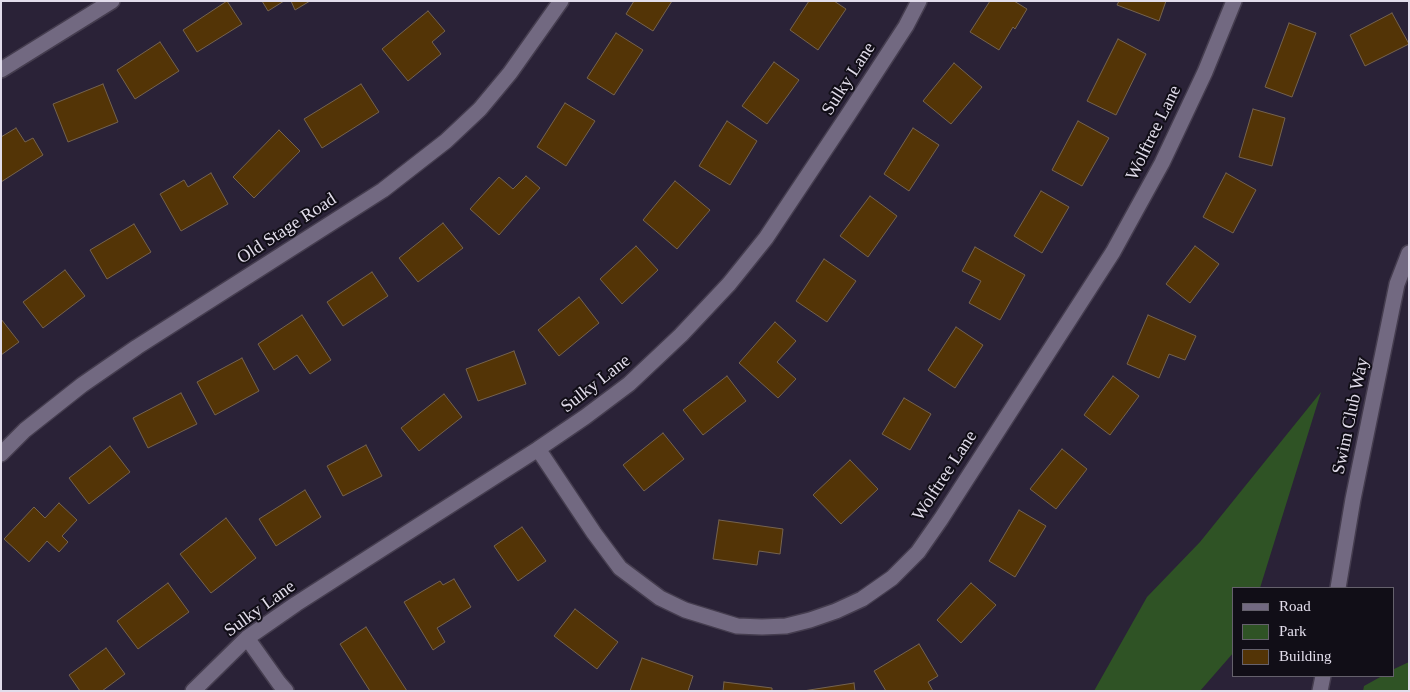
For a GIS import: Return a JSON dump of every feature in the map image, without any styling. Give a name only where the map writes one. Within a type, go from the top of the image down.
[{"type":"street","points":[[1,70],[112,1]]},
{"type":"street","name":"Old Stage Road","points":[[1,454],[25,430],[82,385],[137,347],[383,190],[446,141],[480,109],[510,73],[561,1]]},
{"type":"street","name":"Sulky Lane","points":[[192,691],[247,638],[304,599],[538,449],[629,384],[681,335],[729,284],[766,238],[906,26],[919,1]]},
{"type":"street","name":"Wolftree Lane","points":[[538,449],[594,534],[620,568],[660,598],[685,610],[737,626],[786,626],[836,611],[862,599],[892,578],[918,552],[1113,252],[1166,155],[1205,72],[1234,1]]},
{"type":"street","name":"Swim Club Way","points":[[1338,587],[1353,498],[1397,284],[1409,253]]},
{"type":"street","points":[[247,638],[286,691]]},
{"type":"street","points":[[1320,691],[1323,677]]},
{"type":"green space","points":[[1321,392],[1260,587],[1232,587],[1232,654],[1200,691],[1094,691],[1147,597],[1200,542]]},
{"type":"green space","points":[[1409,662],[1409,691],[1363,691],[1364,686],[1380,677],[1395,677],[1395,669]]},
{"type":"building","points":[[227,1],[242,24],[197,52],[183,30]]},
{"type":"building","points":[[262,1],[284,1],[268,11]]},
{"type":"building","points":[[291,1],[310,1],[295,10]]},
{"type":"building","points":[[634,1],[672,1],[653,31],[626,14]]},
{"type":"building","points":[[809,1],[834,1],[846,9],[818,50],[790,30]]},
{"type":"building","points":[[990,1],[1014,1],[1027,9],[999,50],[970,32]]},
{"type":"building","points":[[1119,1],[1166,1],[1159,21],[1117,5]]},
{"type":"building","points":[[428,11],[445,31],[432,42],[441,54],[408,81],[382,49]]},
{"type":"building","points":[[1392,13],[1409,44],[1365,66],[1350,35]]},
{"type":"building","points":[[1289,23],[1316,33],[1292,97],[1265,87]]},
{"type":"building","points":[[616,33],[643,50],[614,95],[587,78]]},
{"type":"building","points":[[1118,39],[1146,54],[1116,115],[1087,101]]},
{"type":"building","points":[[160,42],[179,71],[135,99],[117,70]]},
{"type":"building","points":[[774,62],[799,80],[767,124],[742,106]]},
{"type":"building","points":[[954,63],[982,87],[951,124],[923,101]]},
{"type":"building","points":[[103,84],[118,122],[68,142],[53,104]]},
{"type":"building","points":[[361,84],[379,112],[322,148],[304,119]]},
{"type":"building","points":[[565,103],[595,121],[566,166],[537,147]]},
{"type":"building","points":[[1253,109],[1285,118],[1272,166],[1239,157]]},
{"type":"building","points":[[727,121],[757,141],[730,185],[699,166]]},
{"type":"building","points":[[1078,121],[1109,138],[1082,186],[1052,170]]},
{"type":"building","points":[[16,128],[25,142],[33,138],[43,155],[1,182],[1,137]]},
{"type":"building","points":[[913,128],[939,145],[909,191],[884,174]]},
{"type":"building","points":[[279,130],[300,151],[254,198],[233,177]]},
{"type":"building","points":[[211,173],[228,204],[181,231],[160,194],[184,180],[188,187]]},
{"type":"building","points":[[1226,173],[1256,190],[1233,233],[1203,217]]},
{"type":"building","points":[[526,176],[540,188],[499,235],[470,209],[499,177],[513,189]]},
{"type":"building","points":[[675,181],[710,210],[677,249],[643,220]]},
{"type":"building","points":[[1041,191],[1069,207],[1042,253],[1014,236]]},
{"type":"building","points":[[870,196],[897,216],[868,257],[840,236]]},
{"type":"building","points":[[443,223],[463,248],[418,282],[399,258]]},
{"type":"building","points":[[134,224],[151,252],[107,279],[90,250]]},
{"type":"building","points":[[636,246],[658,270],[622,304],[600,279]]},
{"type":"building","points":[[1195,246],[1219,264],[1190,303],[1166,284]]},
{"type":"building","points":[[975,247],[1025,275],[1000,320],[969,303],[981,281],[962,271]]},
{"type":"building","points":[[824,259],[856,281],[827,322],[796,301]]},
{"type":"building","points":[[65,270],[85,296],[43,328],[23,302]]},
{"type":"building","points":[[372,272],[388,296],[343,326],[327,302]]},
{"type":"building","points":[[579,297],[599,323],[559,356],[538,330]]},
{"type":"building","points":[[302,315],[331,360],[310,374],[297,355],[274,370],[258,344]]},
{"type":"building","points":[[1148,315],[1196,336],[1185,360],[1169,354],[1159,378],[1127,364]]},
{"type":"building","points":[[1,319],[19,342],[1,355]]},
{"type":"building","points":[[775,322],[796,341],[777,362],[796,379],[778,398],[739,363]]},
{"type":"building","points":[[956,327],[983,345],[955,388],[928,370]]},
{"type":"building","points":[[514,351],[526,384],[478,401],[466,369]]},
{"type":"building","points":[[242,358],[259,391],[215,415],[197,382]]},
{"type":"building","points":[[727,376],[746,401],[703,435],[683,410]]},
{"type":"building","points":[[1113,376],[1139,396],[1110,435],[1084,415]]},
{"type":"building","points":[[181,393],[197,424],[148,448],[133,418]]},
{"type":"building","points":[[444,394],[462,417],[419,451],[401,428]]},
{"type":"building","points":[[904,398],[931,414],[910,450],[882,434]]},
{"type":"building","points":[[663,433],[684,459],[644,491],[623,465]]},
{"type":"building","points":[[366,445],[382,476],[343,496],[327,466]]},
{"type":"building","points":[[110,446],[130,472],[89,504],[69,478]]},
{"type":"building","points":[[1062,449],[1087,469],[1056,509],[1030,489]]},
{"type":"building","points":[[850,460],[878,489],[841,524],[813,495]]},
{"type":"building","points":[[305,490],[321,517],[276,546],[259,519]]},
{"type":"building","points":[[59,503],[77,520],[62,536],[68,542],[59,552],[47,541],[29,562],[4,539],[34,507],[45,518]]},
{"type":"building","points":[[1019,510],[1046,526],[1015,577],[989,561]]},
{"type":"building","points":[[226,518],[256,558],[211,593],[180,554]]},
{"type":"building","points":[[719,520],[783,529],[780,554],[759,551],[757,565],[713,559]]},
{"type":"building","points":[[522,527],[546,561],[518,581],[494,546]]},
{"type":"building","points":[[454,579],[471,607],[437,628],[445,642],[433,650],[404,602],[440,581],[443,585]]},
{"type":"building","points":[[168,583],[189,612],[138,649],[117,621]]},
{"type":"building","points":[[971,583],[996,605],[961,643],[937,620]]},
{"type":"building","points":[[575,609],[618,642],[597,669],[554,636]]},
{"type":"building","points":[[366,627],[407,691],[370,691],[340,644]]},
{"type":"building","points":[[919,644],[938,676],[928,682],[933,691],[886,691],[874,671]]},
{"type":"building","points":[[106,648],[125,674],[102,691],[80,691],[69,675]]},
{"type":"building","points":[[642,658],[693,676],[688,691],[630,691]]},
{"type":"building","points":[[724,682],[772,688],[772,691],[723,691]]},
{"type":"building","points":[[854,683],[855,691],[803,691]]}]
